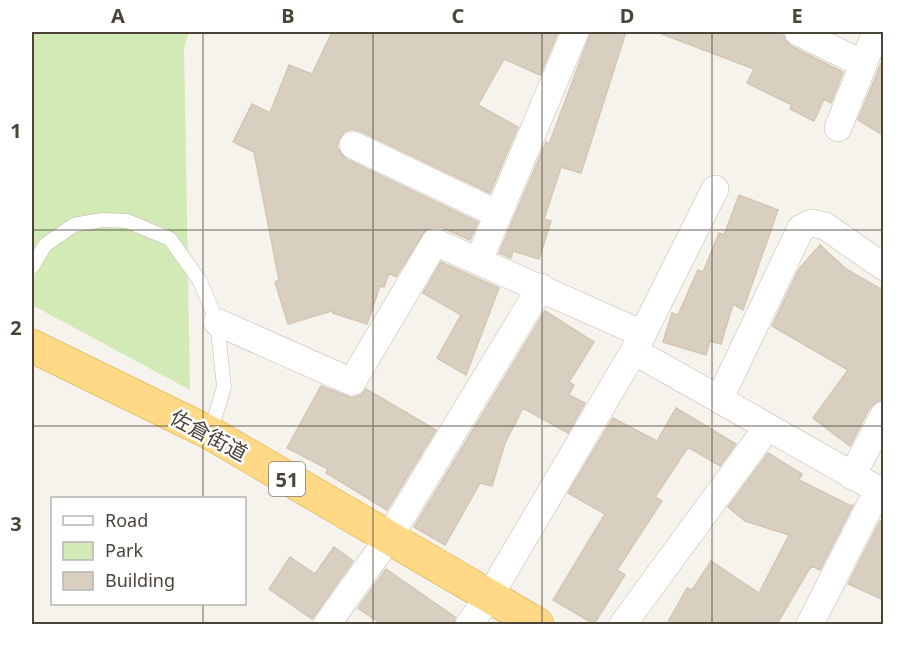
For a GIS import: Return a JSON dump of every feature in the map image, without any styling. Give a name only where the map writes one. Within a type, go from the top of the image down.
[{"type":"highway","name":"佐倉街道","points":[[32,346],[210,433],[537,624]]},
{"type":"street","points":[[479,260],[575,32]]},
{"type":"street","points":[[798,32],[863,64]]},
{"type":"street","points":[[838,128],[876,32]]},
{"type":"street","points":[[353,145],[498,214]]},
{"type":"street","points":[[469,624],[489,597],[638,343],[715,189]]},
{"type":"street","points":[[720,398],[801,228],[812,223],[825,226],[884,267]]},
{"type":"street","points":[[217,322],[352,382],[435,242],[541,287],[638,343],[767,428],[881,492],[810,624]]},
{"type":"street","points":[[327,624],[388,539],[541,287]]},
{"type":"street","points":[[852,476],[884,416]]},
{"type":"street","points":[[623,624],[767,428]]},
{"type":"lane","points":[[32,267],[45,245],[74,225],[102,220],[128,221],[170,239],[200,281],[217,322],[224,387],[210,433]]},
{"type":"green space","points":[[32,32],[189,32],[184,48],[190,390],[32,305]]},
{"type":"building","points":[[332,32],[558,32],[540,75],[504,59],[478,105],[518,127],[490,193],[360,131],[351,129],[344,132],[337,147],[346,159],[478,222],[470,240],[441,227],[426,229],[396,277],[389,273],[384,287],[380,286],[367,324],[333,313],[335,310],[288,324],[275,282],[279,280],[254,152],[233,142],[252,104],[270,113],[289,65],[312,74]]},
{"type":"building","points":[[591,32],[626,32],[581,173],[561,167],[544,219],[551,221],[539,259],[513,251],[511,258],[499,253],[546,142],[549,144]]},
{"type":"building","points":[[663,32],[783,32],[785,40],[791,46],[843,72],[831,103],[824,99],[814,121],[790,109],[792,105],[747,83],[754,69],[662,34]]},
{"type":"building","points":[[884,56],[884,136],[858,120]]},
{"type":"building","points":[[739,195],[778,210],[743,310],[733,304],[721,344],[710,341],[706,355],[663,342],[672,313],[678,315],[698,270],[703,272],[719,233],[724,235]]},
{"type":"building","points":[[820,245],[846,269],[884,291],[884,399],[870,407],[850,446],[813,418],[848,370],[772,326],[799,269]]},
{"type":"building","points":[[441,262],[499,288],[466,375],[437,358],[461,315],[423,293]]},
{"type":"building","points":[[545,311],[594,342],[569,382],[574,385],[569,395],[585,403],[568,433],[523,408],[505,443],[492,486],[480,483],[445,545],[414,527]]},
{"type":"building","points":[[321,386],[352,398],[361,395],[366,389],[436,430],[387,510],[326,473],[328,469],[287,448]]},
{"type":"building","points":[[676,408],[736,444],[720,466],[688,447],[655,497],[662,501],[617,570],[625,575],[594,624],[553,600],[605,514],[568,493],[613,418],[657,441]]},
{"type":"building","points":[[768,453],[802,474],[799,480],[853,505],[820,570],[812,566],[808,571],[777,624],[667,624],[687,588],[692,590],[711,561],[759,593],[789,535],[745,521],[728,507]]},
{"type":"building","points":[[880,521],[884,523],[884,600],[848,584]]},
{"type":"building","points":[[334,547],[353,561],[312,619],[269,589],[290,557],[315,574]]},
{"type":"building","points":[[386,569],[455,617],[454,624],[381,624],[358,608]]}]
